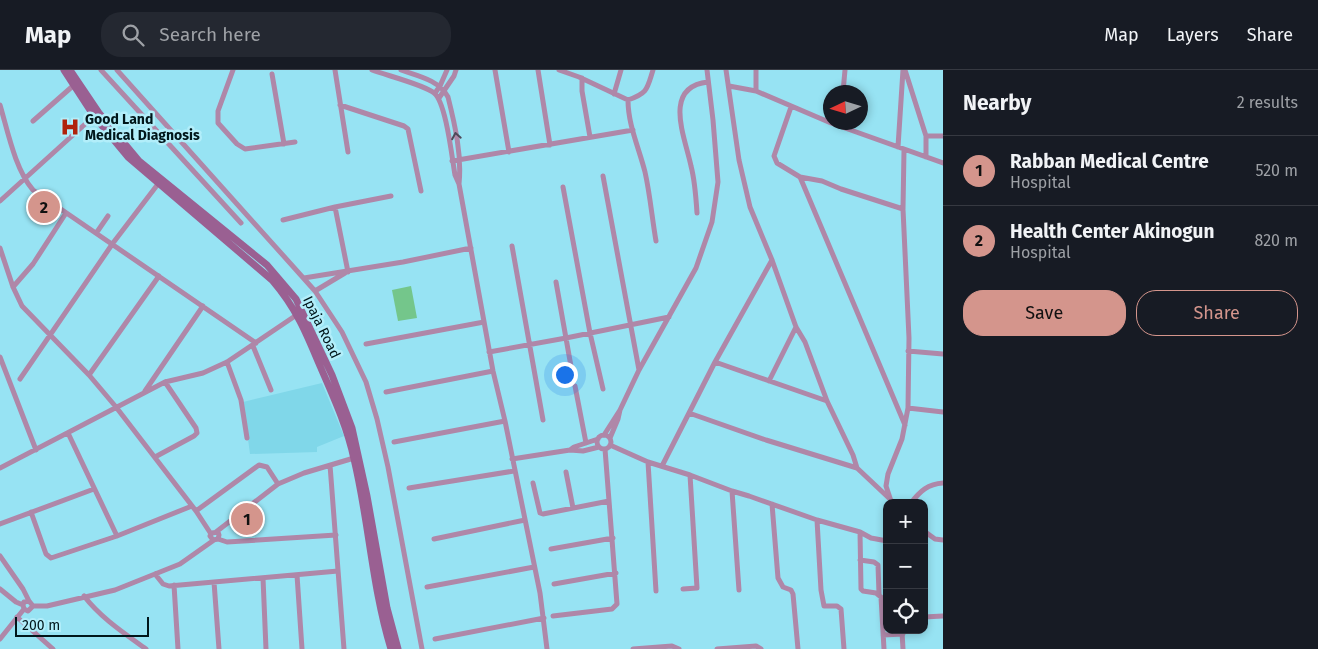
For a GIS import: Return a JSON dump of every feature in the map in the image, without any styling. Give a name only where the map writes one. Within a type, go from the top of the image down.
[{"type":"main road","name":"Ipaja Road","points":[[64,70],[94,116],[123,152],[158,184],[267,265],[285,285],[304,314],[358,450],[386,608],[398,649]]},
{"type":"main road","name":"Ipaja Road","points":[[70,70],[99,114],[126,148],[272,280],[298,314],[342,408],[354,458],[384,621],[391,649]]},
{"type":"street","points":[[101,70],[240,223]]},
{"type":"street","points":[[117,70],[304,278],[315,291],[342,332],[368,391],[388,467],[422,649]]},
{"type":"street","points":[[233,70],[218,111],[218,122],[237,144],[245,149],[296,142]]},
{"type":"street","points":[[335,70],[348,152]]},
{"type":"street","points":[[372,70],[437,95],[445,91],[456,70]]},
{"type":"street","points":[[401,70],[440,86],[445,91],[451,109],[459,160],[459,184],[489,352],[526,520],[548,648]]},
{"type":"street","points":[[447,70],[437,95],[443,110],[452,162],[459,184]]},
{"type":"street","points":[[495,70],[509,152]]},
{"type":"street","points":[[538,70],[550,145]]},
{"type":"street","points":[[559,70],[582,78],[628,100],[642,95],[647,89],[653,70]]},
{"type":"street","points":[[614,94],[621,70]]},
{"type":"street","points":[[610,445],[610,438],[620,410],[639,370],[696,268],[712,222],[718,182],[707,70]]},
{"type":"street","points":[[726,70],[739,160],[750,207],[772,260],[796,327],[805,342],[827,401],[853,455],[857,468]]},
{"type":"street","points":[[756,70],[756,92]]},
{"type":"street","points":[[844,85],[845,70]]},
{"type":"street","points":[[904,70],[926,136],[926,157]]},
{"type":"street","points":[[898,146],[904,70]]},
{"type":"street","points":[[272,74],[284,144]]},
{"type":"street","points":[[582,78],[582,91],[590,137]]},
{"type":"street","points":[[697,212],[694,177],[681,125],[681,101],[684,92],[689,87],[708,82]]},
{"type":"street","points":[[33,121],[74,85]]},
{"type":"street","points":[[729,86],[756,92],[823,120]]},
{"type":"street","points":[[628,100],[632,130],[645,173],[656,241]]},
{"type":"street","points":[[0,105],[25,180],[33,190],[97,232],[254,344],[271,390]]},
{"type":"street","points":[[340,105],[404,126],[408,130],[421,191]]},
{"type":"street","points":[[791,107],[774,156],[774,160],[777,163],[800,177],[822,181],[840,189],[903,209]]},
{"type":"street","points":[[0,201],[94,116]]},
{"type":"street","points":[[452,162],[632,130]]},
{"type":"street","points":[[851,130],[943,163]]},
{"type":"street","points":[[926,136],[943,136]]},
{"type":"street","points":[[891,499],[886,486],[888,474],[900,445],[908,408],[909,338],[903,209],[904,150]]},
{"type":"street","points":[[603,176],[639,370]]},
{"type":"street","points":[[800,177],[905,426]]},
{"type":"street","points":[[20,379],[158,184]]},
{"type":"street","points":[[563,187],[590,333],[603,389]]},
{"type":"street","points":[[283,220],[391,196]]},
{"type":"street","points":[[335,207],[348,272]]},
{"type":"street","points":[[13,287],[33,264],[66,213]]},
{"type":"street","points":[[97,232],[108,216]]},
{"type":"street","points":[[512,246],[543,420]]},
{"type":"street","points":[[0,248],[13,287],[22,306],[89,375],[215,535],[227,542],[336,535]]},
{"type":"street","points":[[304,278],[348,272],[471,248]]},
{"type":"street","points":[[662,466],[715,362],[772,260]]},
{"type":"street","points":[[315,291],[348,272]]},
{"type":"street","points":[[89,375],[159,276]]},
{"type":"street","points":[[556,282],[572,372]]},
{"type":"street","points":[[143,393],[203,306]]},
{"type":"street","points":[[0,468],[165,382],[203,373],[227,362],[298,314]]},
{"type":"street","points":[[489,352],[669,317]]},
{"type":"street","points":[[366,344],[484,322]]},
{"type":"street","points":[[769,382],[796,327]]},
{"type":"street","points":[[908,351],[943,354]]},
{"type":"street","points":[[0,357],[36,450]]},
{"type":"street","points":[[227,362],[241,400],[247,438]]},
{"type":"street","points":[[715,362],[827,401]]},
{"type":"street","points":[[386,392],[493,370]]},
{"type":"street","points":[[155,457],[194,436],[197,432],[165,382]]},
{"type":"street","points":[[574,386],[586,443]]},
{"type":"street","points":[[908,408],[943,412]]},
{"type":"street","points":[[570,450],[604,435],[614,416],[620,410]]},
{"type":"street","points":[[689,413],[766,440],[857,468],[890,499]]},
{"type":"street","points":[[394,442],[505,421]]},
{"type":"street","points":[[68,433],[116,536]]},
{"type":"street","points":[[604,435],[610,438]]},
{"type":"street","points":[[553,616],[616,607],[617,604],[609,501],[602,448],[598,443],[598,439]]},
{"type":"street","points":[[512,459],[570,450],[583,451],[610,445],[648,462],[690,474],[732,491],[817,520],[860,532],[871,538],[883,540]]},
{"type":"street","points":[[0,589],[28,611],[33,606],[47,606],[116,590],[180,564],[201,549],[228,524],[278,484],[330,464],[354,458]]},
{"type":"street","points":[[648,462],[656,591]]},
{"type":"street","points":[[330,464],[344,649]]},
{"type":"street","points":[[196,511],[259,465],[268,467],[278,484]]},
{"type":"street","points":[[408,488],[514,471]]},
{"type":"street","points":[[566,472],[573,508]]},
{"type":"street","points":[[683,589],[697,588],[690,474]]},
{"type":"street","points":[[533,482],[540,513],[545,514],[609,501]]},
{"type":"street","points":[[914,499],[925,488],[943,483]]},
{"type":"street","points":[[0,524],[94,489]]},
{"type":"street","points":[[732,491],[739,590]]},
{"type":"street","points":[[772,504],[778,578],[783,588],[791,590],[793,594],[798,649]]},
{"type":"street","points":[[31,512],[48,557],[51,558],[116,536],[192,506]]},
{"type":"street","points":[[434,539],[526,520]]},
{"type":"street","points":[[817,520],[824,606],[837,606],[841,609],[844,649]]},
{"type":"street","points":[[860,532],[861,589],[863,592],[880,594]]},
{"type":"street","points":[[928,533],[935,539],[943,540],[943,544]]},
{"type":"street","points":[[551,548],[613,538]]},
{"type":"street","points":[[0,556],[33,606]]},
{"type":"street","points":[[860,560],[874,562],[878,565],[884,649]]},
{"type":"street","points":[[427,587],[534,567]]},
{"type":"street","points":[[155,574],[163,584],[174,585],[338,571]]},
{"type":"street","points":[[554,584],[616,573]]},
{"type":"street","points":[[297,575],[302,649]]},
{"type":"street","points":[[262,578],[266,649]]},
{"type":"street","points":[[214,582],[219,649]]},
{"type":"street","points":[[174,585],[178,649]]},
{"type":"street","points":[[84,596],[106,620],[146,649]]},
{"type":"street","points":[[0,639],[17,617],[24,602],[29,601]]},
{"type":"street","points":[[928,617],[943,616]]},
{"type":"street","points":[[17,617],[52,649]]},
{"type":"street","points":[[435,639],[544,618]]},
{"type":"street","points":[[884,635],[890,634]]},
{"type":"street","points":[[902,634],[903,649]]},
{"type":"street","points":[[633,649],[672,646],[679,649]]},
{"type":"street","points":[[717,649],[756,646],[761,649]]},
{"type":"shaded area","points":[[322,383],[344,436],[317,447],[317,452],[250,454],[243,402]]},
{"type":"green space","points":[[411,286],[417,318],[398,321],[392,290]]},
{"type":"place","name":"Good Land Medical Diagnosis","points":[[70,127]]},
{"type":"place","name":"Health Center Akinogun","points":[[44,207]]},
{"type":"place","name":"Rabban Medical Centre","points":[[247,519]]}]
